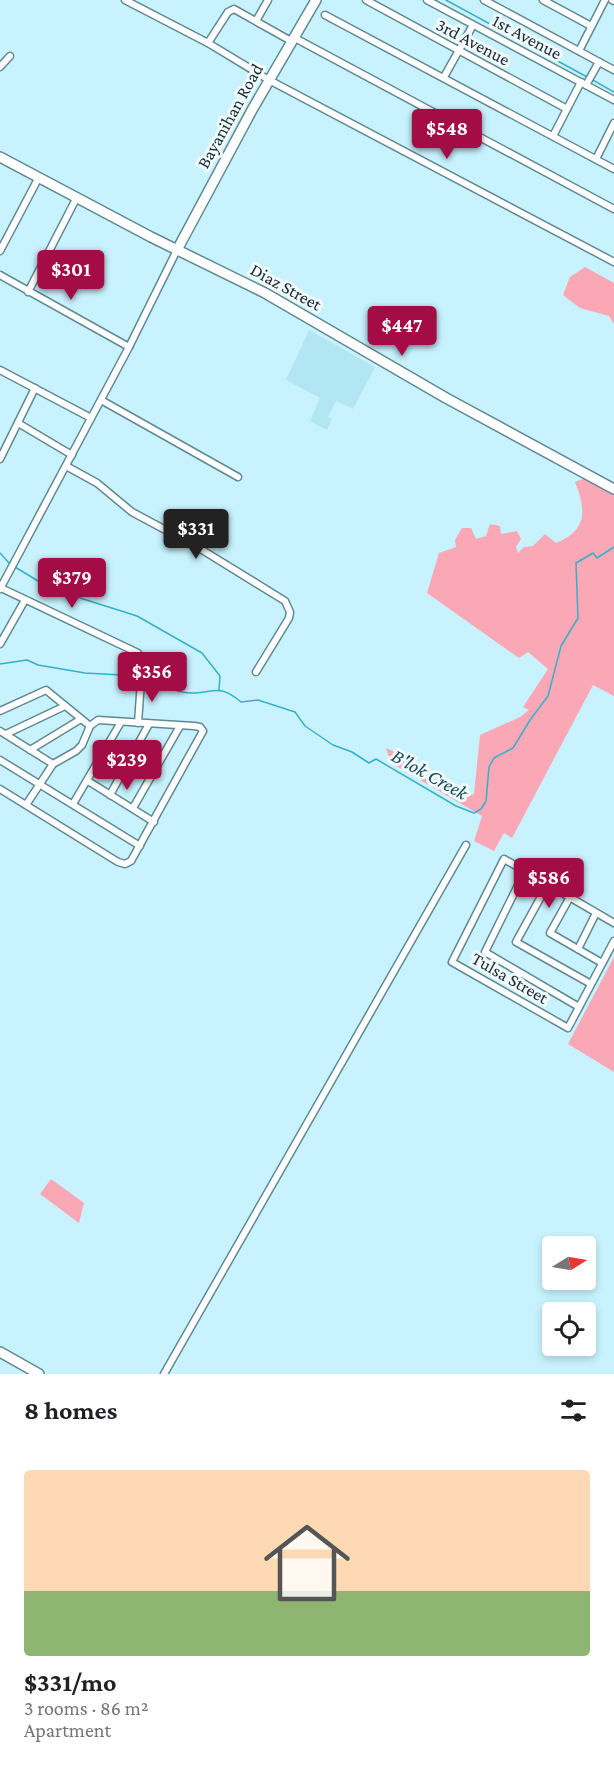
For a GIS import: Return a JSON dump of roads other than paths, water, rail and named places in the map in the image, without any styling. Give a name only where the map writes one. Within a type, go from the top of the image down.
[{"type":"main road","name":"Bayanihan Road","points":[[177,250],[269,80],[316,0]]},
{"type":"main road","name":"Diaz Street","points":[[0,157],[177,250],[265,293],[446,398],[614,489]]},
{"type":"main road","points":[[0,1352],[39,1374]]},
{"type":"street","points":[[125,0],[208,43],[269,80],[614,262]]},
{"type":"street","points":[[256,21],[268,0]]},
{"type":"street","name":"3rd Avenue","points":[[366,0],[567,109]]},
{"type":"street","name":"1st Avenue","points":[[427,0],[587,81],[614,100]]},
{"type":"street","points":[[484,0],[614,70]]},
{"type":"street","points":[[543,0],[591,26]]},
{"type":"street","points":[[579,51],[605,0]]},
{"type":"street","points":[[208,43],[231,10],[237,10],[614,209]]},
{"type":"street","points":[[325,15],[614,169]]},
{"type":"street","points":[[444,77],[473,25]]},
{"type":"street","points":[[0,67],[10,56]]},
{"type":"street","points":[[553,136],[567,109],[599,62]]},
{"type":"street","points":[[596,159],[612,133],[614,123]]},
{"type":"street","points":[[0,250],[39,177]]},
{"type":"street","points":[[28,292],[77,197]]},
{"type":"street","points":[[138,723],[142,662],[138,653],[0,589],[129,347],[177,250]]},
{"type":"street","points":[[0,275],[129,347]]},
{"type":"street","points":[[0,380],[2,371],[91,418]]},
{"type":"street","points":[[0,459],[2,449],[35,388]]},
{"type":"street","points":[[101,399],[238,477]]},
{"type":"street","points":[[18,423],[72,455]]},
{"type":"street","points":[[66,466],[97,483],[132,512],[199,548],[285,601],[290,612],[289,618],[256,672]]},
{"type":"street","points":[[0,644],[25,600]]},
{"type":"street","points":[[0,711],[46,690],[90,726]]},
{"type":"street","points":[[3,732],[65,706]]},
{"type":"street","points":[[30,750],[81,719]]},
{"type":"street","points":[[0,789],[26,805],[122,864],[131,861],[204,734],[200,727],[101,719],[90,726],[82,745],[76,751],[53,764],[26,805]]},
{"type":"street","points":[[73,804],[121,722]]},
{"type":"street","points":[[110,795],[149,724]]},
{"type":"street","points":[[133,808],[180,726]]},
{"type":"street","points":[[3,732],[53,764]]},
{"type":"street","points":[[0,760],[140,846]]},
{"type":"street","points":[[88,781],[154,822]]},
{"type":"street","points":[[164,1374],[466,845]]},
{"type":"street","name":"Tulsa Street","points":[[525,871],[504,859],[452,962],[568,1028],[614,941]]},
{"type":"street","points":[[579,1007],[485,952],[525,871],[614,923]]},
{"type":"street","points":[[548,884],[516,942],[591,984]]},
{"type":"street","points":[[570,897],[550,933],[602,963]]},
{"type":"street","points":[[578,949],[596,913]]},
{"type":"waterway","points":[[446,0],[587,77]]},
{"type":"waterway","points":[[591,79],[614,92]]},
{"type":"waterway","name":"B'lok Creek","points":[[145,677],[179,691],[191,693],[222,691],[241,702],[258,700],[295,712],[305,726],[333,745],[352,752],[369,763],[376,759],[456,806],[474,813],[481,809],[486,801],[489,767],[494,758],[513,748],[548,696],[561,646],[578,618],[576,563],[593,553],[597,558],[614,547]]},
{"type":"waterway","points":[[0,553],[9,563]]},
{"type":"waterway","points":[[15,567],[43,584],[55,586],[77,597],[137,616],[202,653],[220,676],[219,690]]},
{"type":"waterway","name":"B'lok Creek","points":[[0,664],[27,660],[38,665],[85,673],[140,676]]}]
